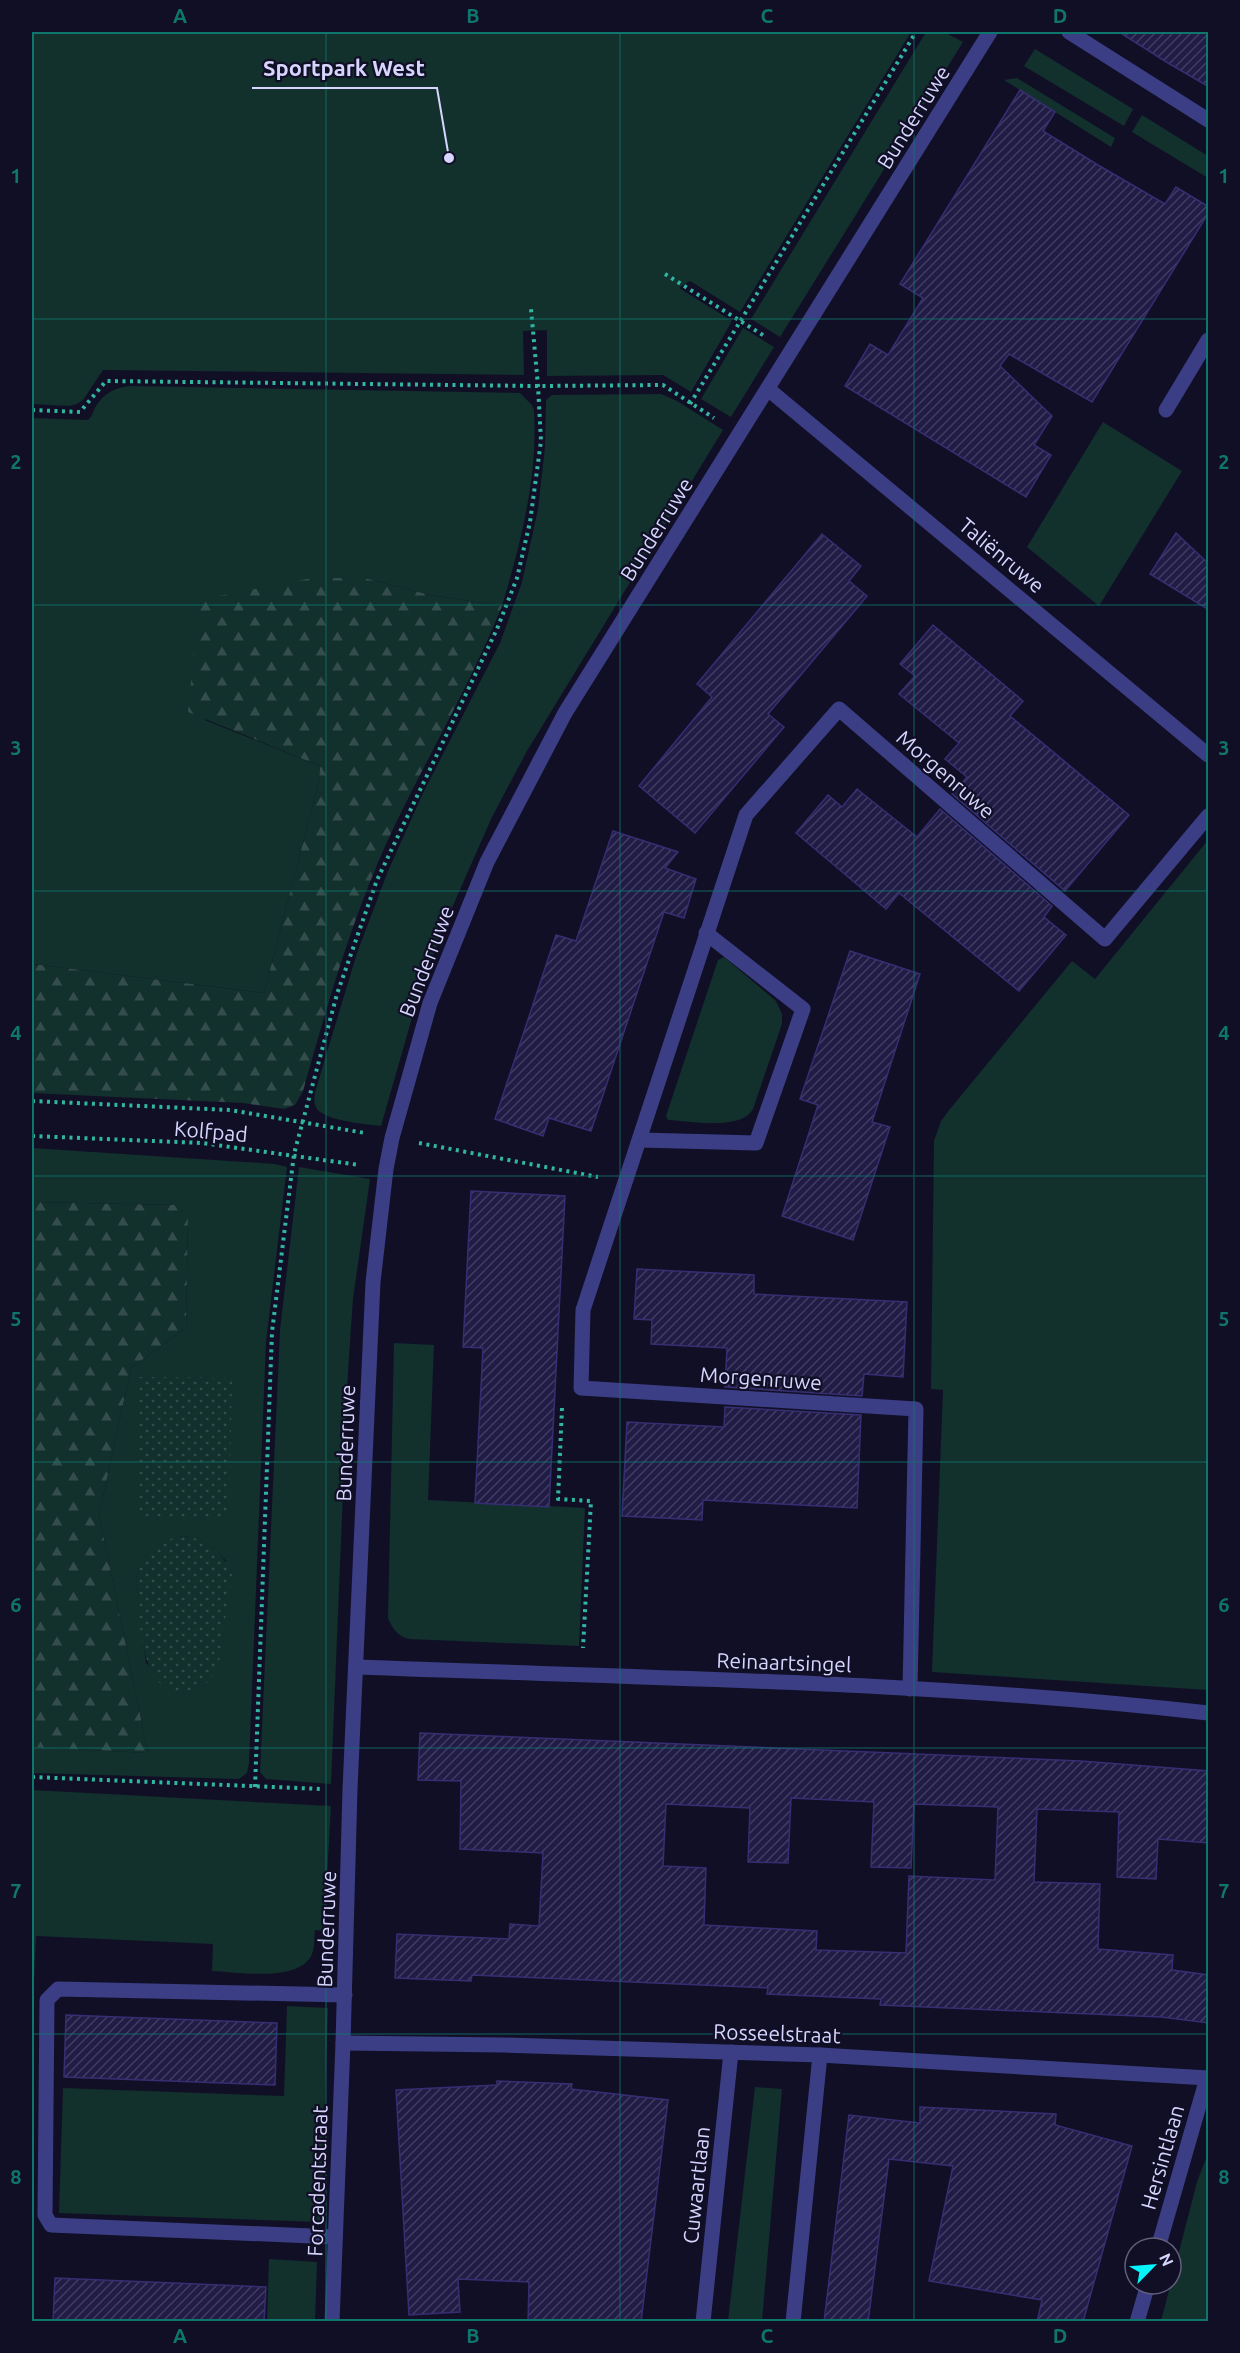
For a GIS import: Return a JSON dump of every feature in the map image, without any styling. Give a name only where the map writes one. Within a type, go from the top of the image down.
[{"type":"street","name":"Bunderruwe","points":[[344,2043],[350,1790],[373,1282],[386,1169],[392,1138],[430,1003],[487,862],[565,712],[741,434],[990,32]]},
{"type":"street","points":[[1069,32],[1209,120]]},
{"type":"street","points":[[1166,410],[1209,340]]},
{"type":"street","name":"Taliënruwe","points":[[768,389],[1209,754]]},
{"type":"street","name":"Morgenruwe","points":[[910,1689],[916,1409],[581,1388],[583,1310],[623,1182],[640,1140],[746,815],[839,710],[1105,939],[1209,816]]},
{"type":"street","points":[[640,1140],[756,1143],[803,1009],[706,933]]},
{"type":"street","name":"Reinaartsingel","points":[[357,1667],[910,1689],[1124,1704],[1209,1713]]},
{"type":"street","points":[[335,2237],[51,2225],[45,2215],[47,2000],[58,1989],[345,1995]]},
{"type":"street","name":"Rosseelstraat","points":[[344,2043],[820,2055],[1208,2078]]},
{"type":"street","name":"Forcadentstraat","points":[[332,2322],[344,2043]]},
{"type":"street","name":"Cuwaartlaan","points":[[703,2322],[731,2052]]},
{"type":"street","points":[[793,2322],[820,2055]]},
{"type":"street","name":"Hersintlaan","points":[[1162,2236],[1208,2078]]},
{"type":"street","points":[[1137,2322],[1145,2296]]},
{"type":"path","points":[[690,404],[916,32]]},
{"type":"path","points":[[665,274],[791,352]]},
{"type":"path","points":[[255,1787],[272,1332],[294,1154],[301,1121],[337,994],[377,880],[497,629],[517,578],[530,522],[541,441],[531,309]]},
{"type":"path","points":[[32,410],[80,412],[106,381],[538,386],[663,385],[741,434]]},
{"type":"path","points":[[32,1101],[230,1110],[301,1121],[623,1182]]},
{"type":"path","name":"Kolfpad","points":[[32,1136],[202,1143],[294,1154],[386,1169]]},
{"type":"path","points":[[581,1388],[561,1408],[558,1499],[591,1501],[581,1675]]},
{"type":"path","points":[[32,1777],[350,1790]]},
{"type":"green space","points":[[32,32],[911,32],[740,312],[690,281],[679,288],[732,321],[691,392],[663,375],[547,376],[547,330],[523,331],[524,375],[103,370],[83,400],[69,406],[32,404]]},
{"type":"green space","points":[[926,32],[944,32],[963,42],[780,337],[751,319]]},
{"type":"green space","points":[[1035,49],[1133,109],[1124,126],[1024,66]]},
{"type":"green space","points":[[1017,78],[1115,138],[1111,147],[1004,80]]},
{"type":"green space","points":[[1142,115],[1208,156],[1208,178],[1132,132]]},
{"type":"green space","points":[[743,328],[774,347],[731,417],[701,399]]},
{"type":"green space","points":[[131,386],[520,393],[534,410],[535,435],[531,485],[522,534],[502,606],[430,595],[365,578],[205,720],[320,766],[319,781],[264,993],[33,964],[32,418],[88,420],[99,401],[107,394],[115,389]]},
{"type":"green space","points":[[661,394],[677,401],[723,430],[527,751],[492,817],[444,926],[418,997],[381,1126],[344,1121],[325,1115],[315,1105],[315,1093],[357,953],[388,871],[423,793],[500,643],[522,582],[538,509],[545,447],[546,400],[552,395]]},
{"type":"green space","points":[[1103,422],[1182,471],[1099,606],[1027,547]]},
{"type":"green space","points":[[312,578],[365,578],[430,595],[502,606],[475,667],[400,814],[373,874],[340,966],[303,1091],[295,1105],[284,1109],[243,1103],[32,1093],[32,921],[33,964],[264,993],[319,781],[320,766],[188,712],[198,609],[209,598]]},
{"type":"green space","points":[[1208,840],[1208,1690],[932,1672],[943,1390],[931,1389],[934,1141],[941,1121],[950,1109],[1072,961],[1095,979]]},
{"type":"green space","points":[[724,957],[776,1001],[782,1014],[782,1024],[753,1109],[747,1116],[727,1122],[701,1123],[668,1120],[666,1116],[718,960]]},
{"type":"green space","points":[[32,1148],[275,1164],[287,1167],[266,1342],[249,1763],[247,1773],[239,1779],[32,1773],[32,1747],[148,1753],[99,1515],[131,1368],[186,1328],[188,1217],[175,1205],[32,1202]],"holes":[[[190,1537],[208,1544],[226,1561],[204,1685],[185,1691],[174,1690],[146,1663],[136,1583],[140,1565],[150,1551],[174,1538]]]},
{"type":"green space","points":[[299,1167],[370,1179],[353,1299],[348,1371],[331,1784],[266,1779],[260,1772],[280,1330]]},
{"type":"green space","points":[[32,1202],[175,1205],[188,1216],[186,1328],[131,1368],[99,1515],[148,1753],[32,1747]]},
{"type":"green space","points":[[394,1343],[434,1345],[428,1500],[585,1508],[579,1646],[409,1639],[398,1634],[392,1626],[388,1618]]},
{"type":"green space","points":[[139,1377],[232,1378],[229,1517],[137,1516]]},
{"type":"green space","points":[[183,1536],[200,1540],[214,1548],[224,1559],[232,1575],[217,1668],[208,1682],[187,1691],[171,1690],[159,1682],[150,1669],[141,1633],[136,1583],[140,1565],[150,1551],[165,1541]]},
{"type":"green space","points":[[32,1790],[331,1806],[324,1931],[315,1930],[312,1954],[305,1963],[295,1969],[267,1974],[236,1973],[212,1971],[213,1944],[36,1936],[32,2026]]},
{"type":"green space","points":[[287,2006],[328,2008],[321,2222],[59,2213],[63,2088],[284,2096]]},
{"type":"green space","points":[[755,2087],[782,2089],[762,2321],[728,2321]]},
{"type":"green space","points":[[1208,2153],[1208,2321],[1161,2321],[1167,2296],[1183,2296],[1183,2236],[1197,2182]]},
{"type":"green space","points":[[269,2259],[317,2262],[315,2321],[267,2321]]},
{"type":"building","points":[[1119,32],[1209,32],[1209,87],[1168,63]]},
{"type":"building","points":[[1020,90],[1055,112],[1043,131],[1165,204],[1176,187],[1209,207],[1209,212],[1092,402],[1009,354],[1000,366],[1052,416],[1034,445],[1051,455],[1026,497],[845,386],[870,344],[888,355],[923,298],[900,284]]},
{"type":"building","points":[[1176,533],[1209,564],[1209,610],[1150,574]]},
{"type":"building","points":[[822,534],[861,566],[849,581],[867,596],[768,714],[784,727],[695,833],[639,786],[712,697],[697,684]]},
{"type":"building","points":[[933,625],[1023,701],[1010,716],[1129,815],[1065,891],[952,794],[967,777],[945,759],[959,743],[899,694],[915,676],[900,664]]},
{"type":"building","points":[[857,789],[917,837],[940,809],[1052,906],[1044,917],[1066,935],[1019,991],[899,893],[886,909],[796,833],[828,795],[842,807]]},
{"type":"building","points":[[613,831],[678,852],[665,868],[696,879],[684,918],[664,912],[591,1131],[549,1118],[543,1136],[495,1119],[556,935],[576,941]]},
{"type":"building","points":[[850,951],[920,974],[872,1122],[890,1127],[853,1240],[782,1216],[818,1105],[800,1099]]},
{"type":"building","points":[[471,1191],[565,1196],[549,1507],[475,1503],[483,1348],[463,1347]]},
{"type":"building","points":[[637,1269],[754,1275],[754,1294],[907,1302],[903,1377],[864,1374],[862,1396],[725,1387],[727,1348],[651,1344],[652,1320],[634,1319]]},
{"type":"building","points":[[725,1407],[861,1415],[857,1508],[703,1500],[702,1520],[622,1516],[627,1422],[724,1427]]},
{"type":"building","points":[[420,1733],[1081,1761],[1209,1771],[1209,1843],[1158,1839],[1156,1879],[1117,1877],[1119,1812],[1037,1809],[1034,1882],[1100,1884],[1098,1949],[1173,1955],[1172,1970],[1209,1975],[1209,2023],[1161,2017],[880,2005],[881,1999],[767,1994],[768,1988],[472,1975],[471,1981],[395,1978],[397,1934],[509,1939],[510,1924],[539,1926],[543,1853],[460,1849],[461,1781],[418,1780]],"holes":[[[791,1798],[874,1802],[871,1867],[911,1868],[914,1804],[998,1807],[995,1880],[909,1876],[906,1953],[816,1950],[817,1931],[704,1925],[706,1868],[663,1866],[666,1804],[750,1808],[748,1862],[788,1863]]]},
{"type":"building","points":[[66,2015],[277,2023],[275,2085],[64,2077]]},
{"type":"building","points":[[497,2081],[572,2084],[571,2089],[668,2100],[641,2322],[528,2322],[529,2282],[458,2279],[460,2312],[409,2315],[396,2090],[497,2085]]},
{"type":"building","points":[[920,2107],[1056,2114],[1055,2125],[1132,2146],[1083,2322],[1037,2322],[1042,2300],[929,2281],[953,2166],[889,2159],[868,2322],[824,2322],[849,2115],[920,2123]]},
{"type":"building","points":[[55,2278],[266,2287],[264,2322],[53,2322]]},
{"type":"place","name":"Sportpark West","points":[[449,158]]}]
